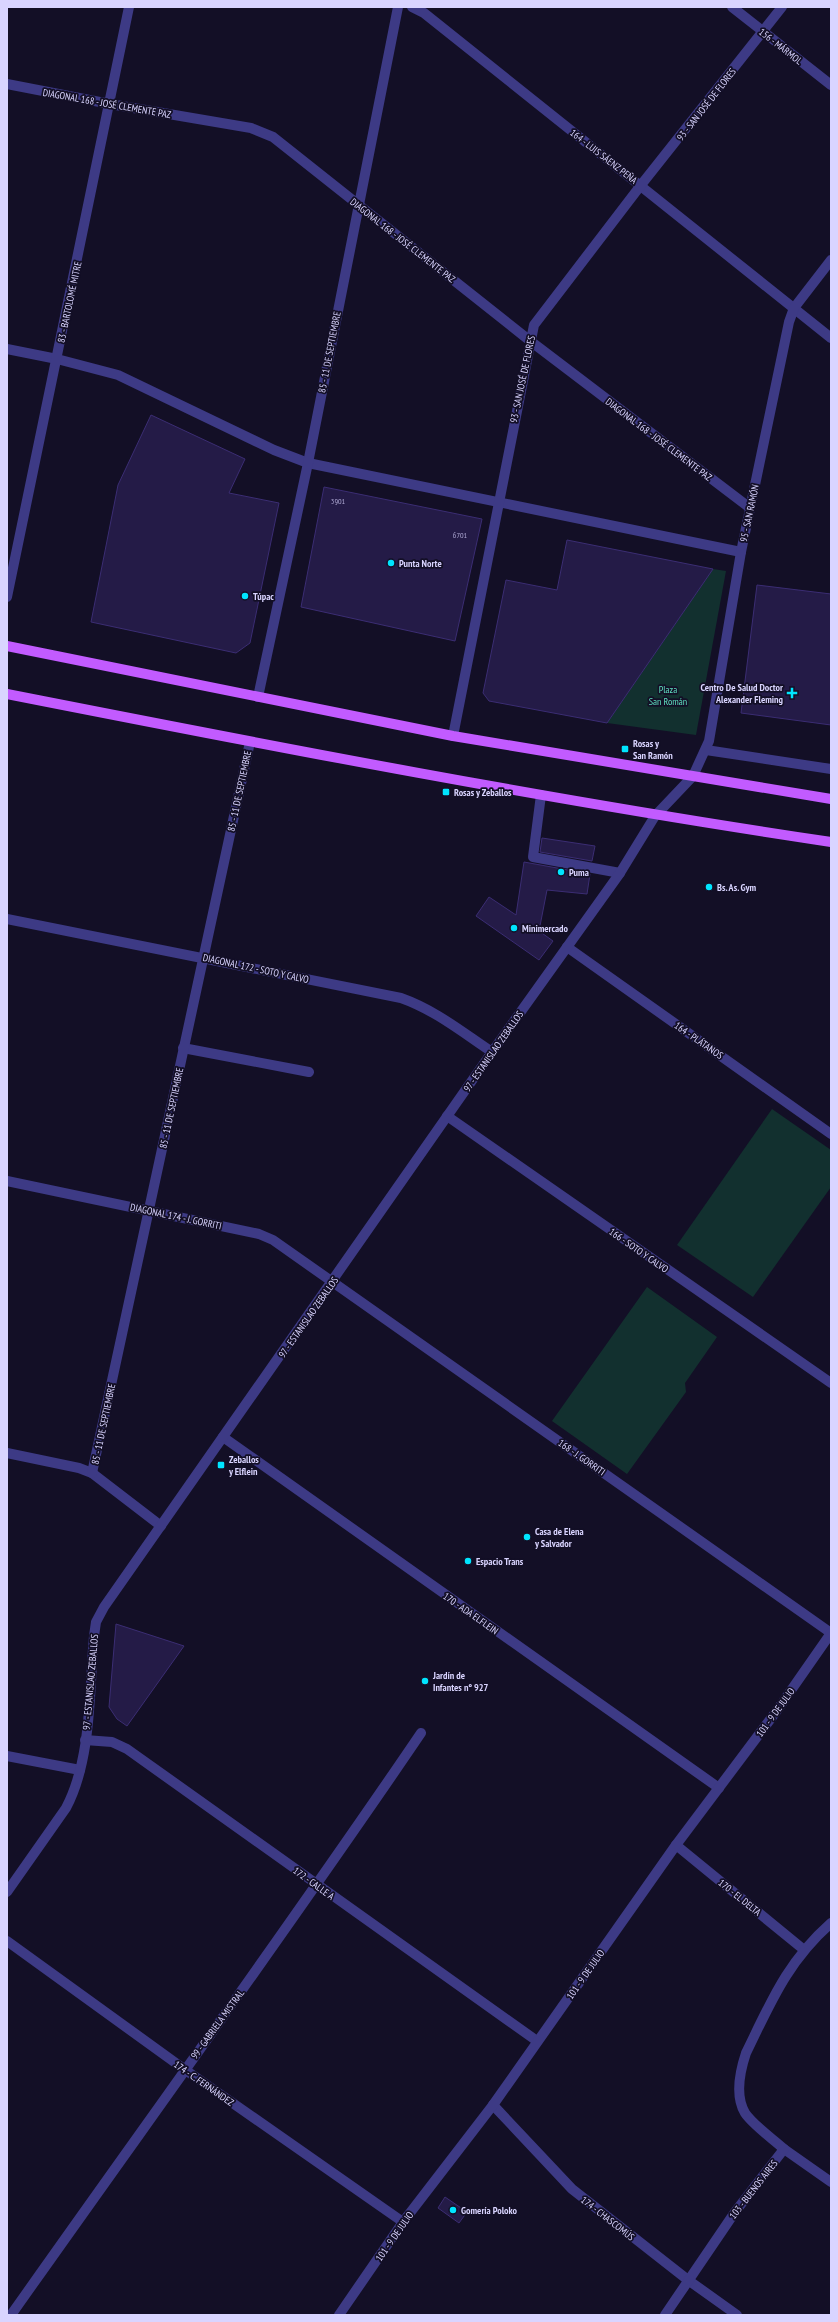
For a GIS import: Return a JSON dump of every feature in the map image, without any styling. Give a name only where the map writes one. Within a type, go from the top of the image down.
[{"type":"main road","points":[[7,646],[453,736],[831,799]]},
{"type":"main road","points":[[7,694],[250,742],[655,816],[831,842]]},
{"type":"street","name":"83 - BARTOLOMÉ MITRE","points":[[7,597],[129,7]]},
{"type":"street","name":"85 - 11 DE SEPTIEMBRE","points":[[258,697],[308,463],[398,7]]},
{"type":"street","name":"164 - LUIS SÁENZ PEÑA","points":[[412,7],[424,13],[831,338]]},
{"type":"street","name":"156 - MÁRMOL","points":[[732,7],[831,85]]},
{"type":"street","name":"93 - SAN JOSÉ DE FLORES","points":[[453,736],[529,340],[534,325],[641,185],[782,7]]},
{"type":"street","name":"DIAGONAL 168 - JOSÉ CLEMENTE PAZ","points":[[7,84],[264,132],[286,146],[529,340],[750,508]]},
{"type":"street","name":"95 - SAN RAMÓN","points":[[693,776],[706,750],[741,552],[789,322],[794,308],[831,260]]},
{"type":"street","points":[[7,349],[57,359],[118,375],[274,450],[308,463],[741,552]]},
{"type":"street","name":"85 - 11 DE SEPTIEMBRE","points":[[92,1473],[250,742]]},
{"type":"street","points":[[706,750],[831,769]]},
{"type":"street","name":"97 - ESTANISLAO ZEBALLOS","points":[[7,1892],[66,1808],[73,1794],[80,1770],[85,1740],[96,1622],[104,1608],[447,1116],[620,873],[655,816],[693,776]]},
{"type":"street","points":[[541,795],[533,858],[620,873]]},
{"type":"street","name":"DIAGONAL 172 - SOTO Y CALVO","points":[[7,919],[203,957],[401,998],[420,1004],[492,1052]]},
{"type":"street","name":"164 - PLÁTANOS","points":[[567,947],[831,1134]]},
{"type":"street","points":[[183,1048],[310,1072]]},
{"type":"street","name":"166 - SOTO Y CALVO","points":[[447,1116],[831,1383]]},
{"type":"street","name":"DIAGONAL 174 - J. GORRITI","points":[[7,1181],[259,1234],[273,1240],[333,1281]]},
{"type":"street","name":"168 - J. GORRITI","points":[[333,1281],[831,1633]]},
{"type":"street","name":"170 - ADA ELFLEIN","points":[[223,1437],[719,1788]]},
{"type":"street","points":[[7,1453],[79,1468],[92,1473],[161,1526]]},
{"type":"street","name":"101 - 9 DE JULIO","points":[[339,2315],[403,2222],[493,2105],[676,1844],[778,1709],[831,1633]]},
{"type":"street","name":"99 - GABRIELA MISTRAL","points":[[11,2315],[184,2069],[317,1886],[421,1733]]},
{"type":"street","name":"172 - CALLE A","points":[[85,1740],[112,1742],[127,1749],[317,1886],[537,2041]]},
{"type":"street","points":[[7,1756],[80,1770]]},
{"type":"street","name":"170 - EL DELTA","points":[[676,1844],[803,1949]]},
{"type":"street","name":"103 - BUENOS AIRES","points":[[665,2315],[735,2212],[784,2149],[746,2114],[740,2089],[741,2068],[746,2053],[788,1970],[803,1949],[831,1923]]},
{"type":"street","name":"174 - C. FERNÁNDEZ","points":[[7,1942],[184,2069],[403,2222]]},
{"type":"street","name":"174 - CHASCOMÚS","points":[[493,2105],[572,2189],[688,2280],[737,2315]]},
{"type":"street","points":[[784,2149],[831,2182]]},
{"type":"green space","name":"Plaza San Román","points":[[713,569],[726,571],[696,735],[607,723]]},
{"type":"green space","points":[[772,1109],[831,1150],[831,1187],[753,1297],[677,1245]]},
{"type":"green space","points":[[647,1287],[717,1337],[685,1383],[686,1392],[627,1474],[552,1421]]},
{"type":"building","points":[[151,415],[245,459],[229,493],[279,503],[250,643],[236,653],[91,622],[118,485]]},
{"type":"building","name":"Punta Norte","points":[[324,487],[482,519],[455,641],[301,607]]},
{"type":"building","points":[[567,540],[713,569],[607,723],[489,701],[483,693],[506,580],[557,590]]},
{"type":"building","points":[[757,585],[831,594],[831,725],[741,713]]},
{"type":"building","points":[[542,838],[595,846],[592,861],[540,852]]},
{"type":"building","points":[[524,862],[590,874],[587,894],[547,890],[539,931],[553,941],[539,960],[476,916],[489,897],[516,915]]},
{"type":"building","points":[[116,1624],[184,1646],[127,1726],[117,1719],[109,1707]]},
{"type":"building","name":"Gomería Poloko","points":[[445,2197],[467,2212],[459,2223],[438,2208]]},
{"type":"place","name":"Punta Norte","points":[[391,563]]},
{"type":"place","name":"Túpac","points":[[245,596]]},
{"type":"place","name":"Centro De Salud Doctor Alexander Fleming","points":[[792,693]]},
{"type":"place","name":"Rosas y San Ramón","points":[[625,749]]},
{"type":"place","name":"Rosas y Zeballos","points":[[446,792]]},
{"type":"place","name":"Puma","points":[[561,872]]},
{"type":"place","name":"Bs. As. Gym","points":[[709,887]]},
{"type":"place","name":"Minimercado","points":[[514,928]]},
{"type":"place","name":"Zeballos y Elflein","points":[[221,1465]]},
{"type":"place","name":"Casa de Elena y Salvador","points":[[527,1537]]},
{"type":"place","name":"Espacio Trans","points":[[468,1561]]},
{"type":"place","name":"Jardín de Infantes nº 927","points":[[425,1681]]},
{"type":"place","name":"Gomería Poloko","points":[[453,2210]]}]
